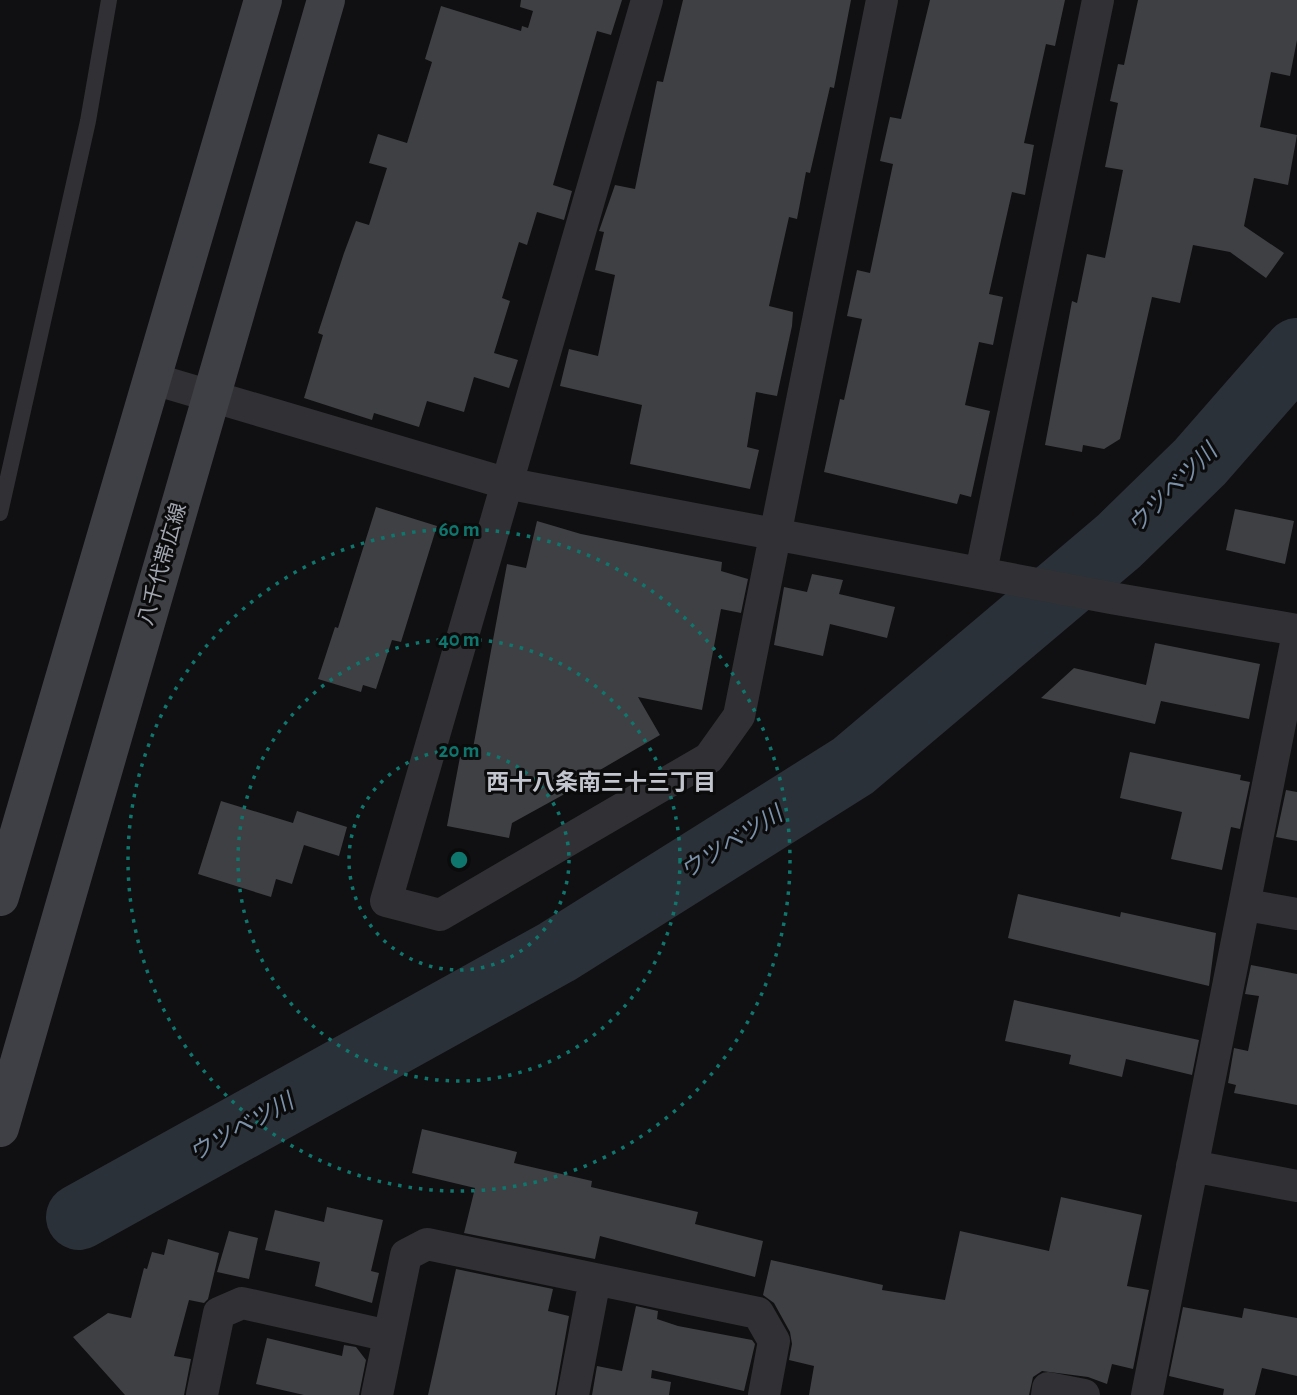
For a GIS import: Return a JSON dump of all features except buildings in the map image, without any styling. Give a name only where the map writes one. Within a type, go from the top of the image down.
[{"type":"main road","points":[[0,897],[263,0]]},
{"type":"main road","name":"八千代帯広線","points":[[0,1128],[326,0]]},
{"type":"street","points":[[647,0],[386,901],[440,915],[709,758],[739,716],[882,0]]},
{"type":"street","points":[[989,574],[1098,0]]},
{"type":"street","points":[[150,378],[505,483],[1111,598],[1297,630]]},
{"type":"street","points":[[1147,1395],[1297,638]]},
{"type":"street","points":[[1246,905],[1297,915]]},
{"type":"street","points":[[1192,1166],[1297,1186]]},
{"type":"street","points":[[377,1395],[406,1255],[427,1244],[758,1313],[774,1341],[764,1395]]},
{"type":"street","points":[[573,1395],[595,1279]]},
{"type":"street","points":[[202,1395],[219,1313],[242,1303],[389,1336]]},
{"type":"street","points":[[1047,1395],[1048,1388],[1084,1395]]},
{"type":"lane","points":[[0,513],[88,121],[109,0]]},
{"type":"waterway","name":"ウツベツ川","points":[[79,1217],[557,952],[853,766],[1119,541],[1200,462],[1297,351]]},
{"type":"district","name":"西十八条南三十三丁目","points":[[601,782]]}]
